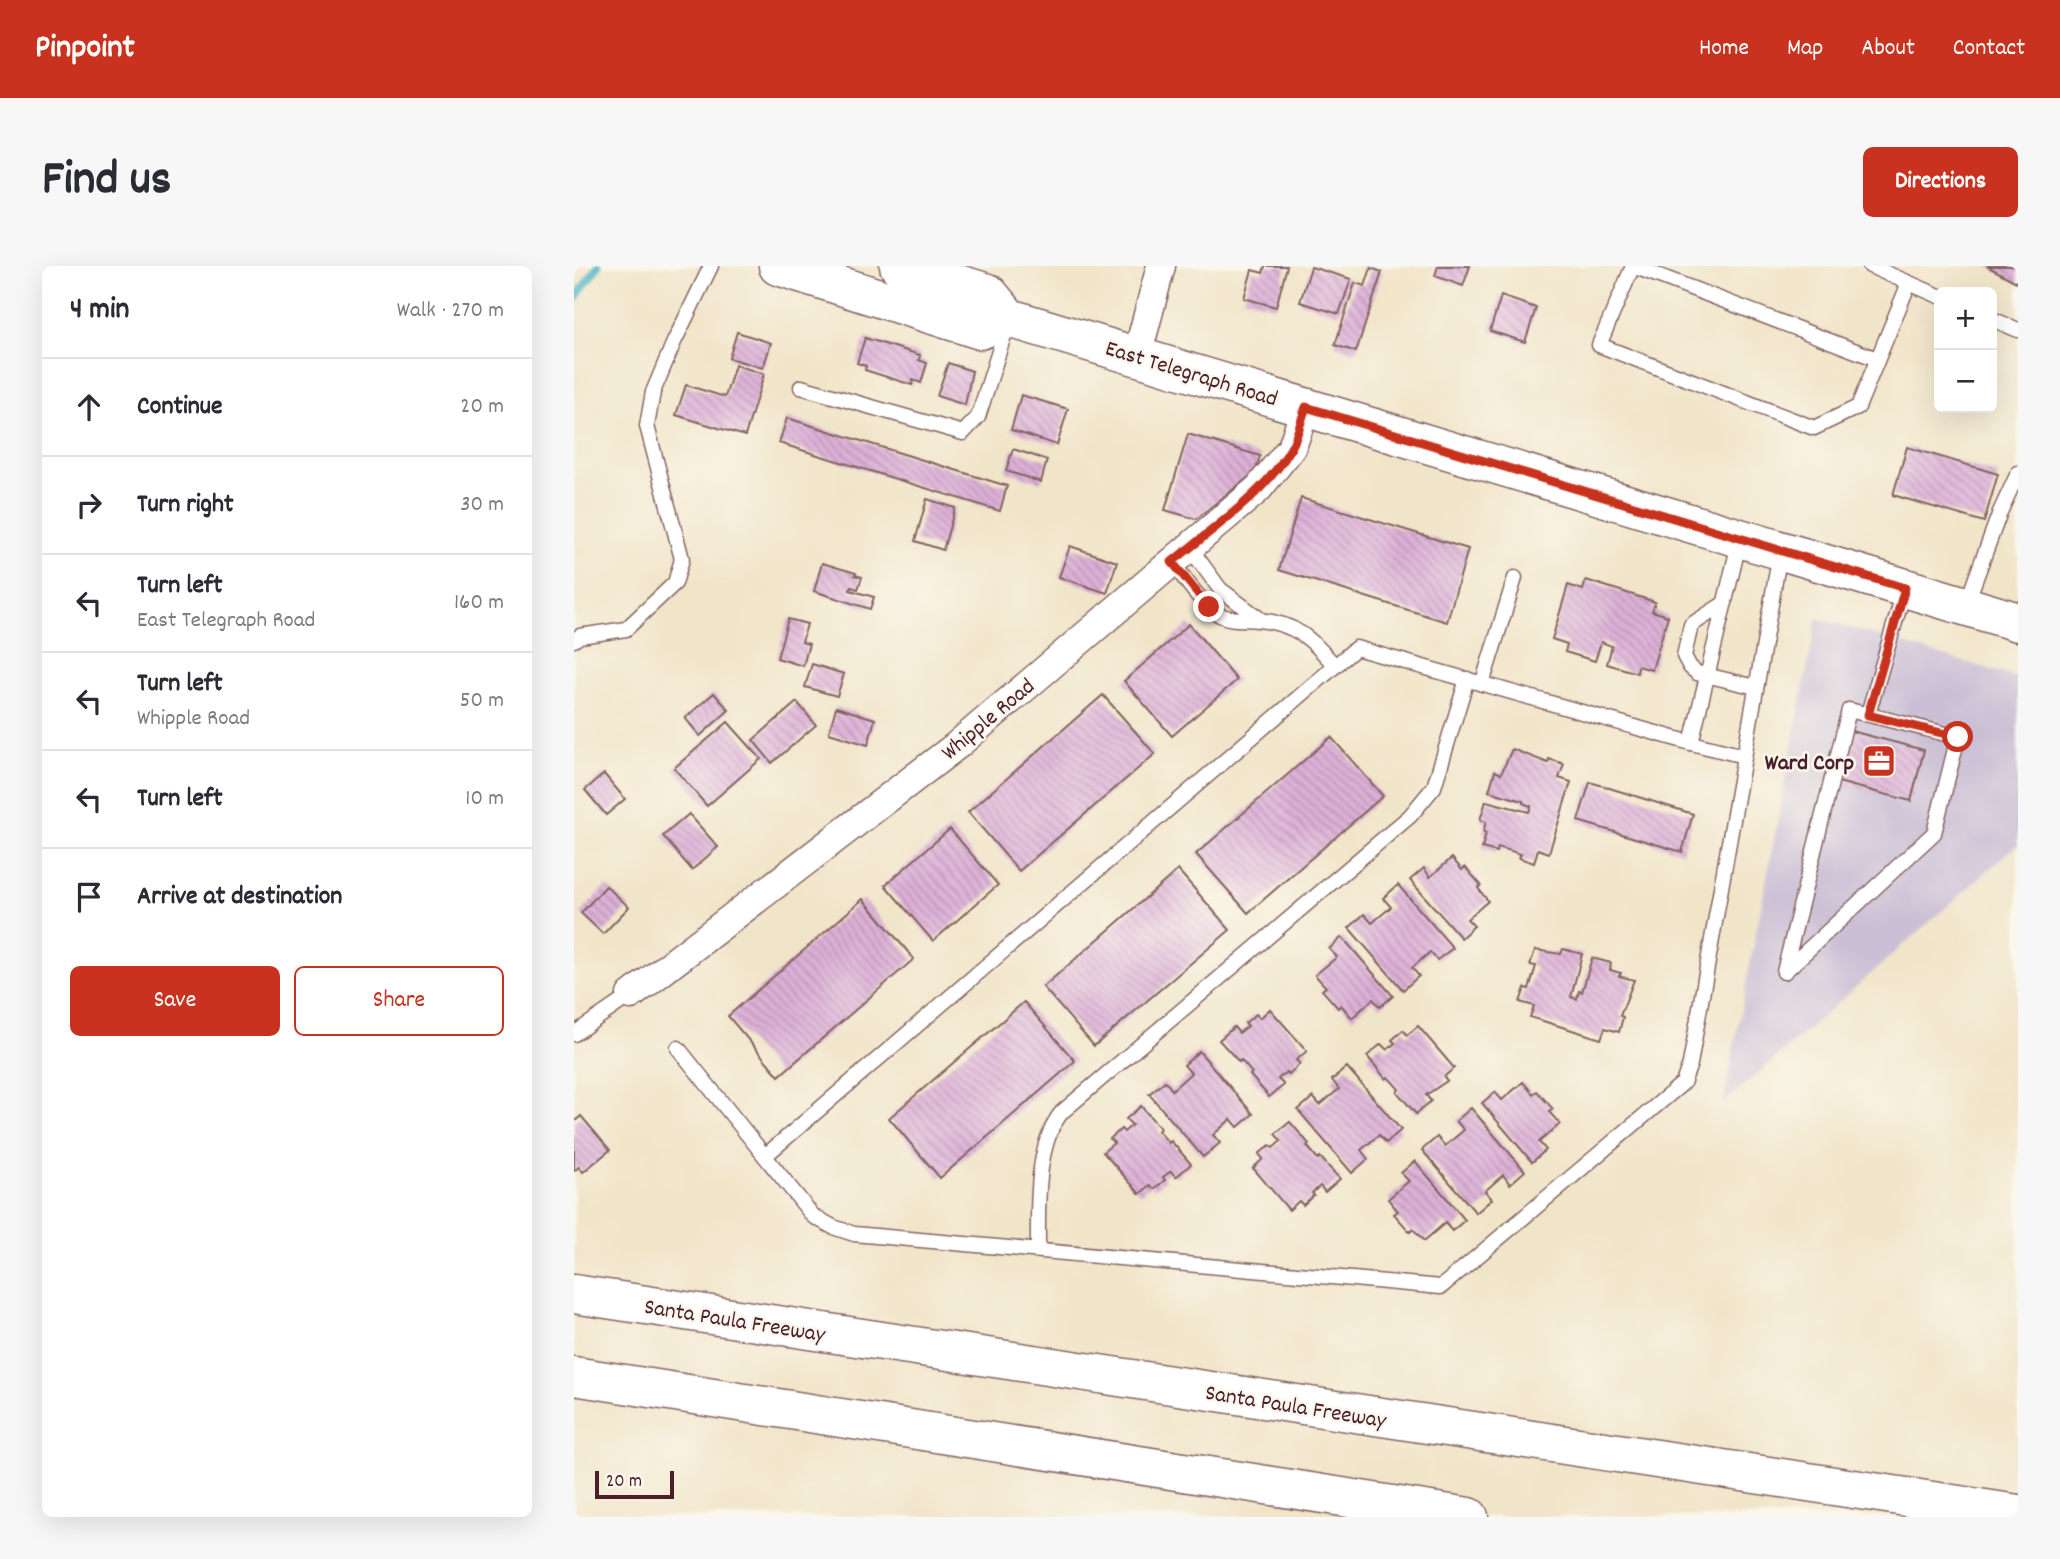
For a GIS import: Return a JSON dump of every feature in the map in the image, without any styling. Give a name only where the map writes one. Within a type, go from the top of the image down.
[{"type":"main road","points":[[778,266],[980,330],[1009,318],[988,293],[920,269]]},
{"type":"main road","name":"East Telegraph Road","points":[[1009,318],[2018,622]]},
{"type":"main road","name":"Santa Paula Freeway","points":[[574,1294],[2018,1514]]},
{"type":"main road","points":[[574,1376],[1469,1517]]},
{"type":"street","points":[[1137,356],[1161,266]]},
{"type":"street","name":"Whipple Road","points":[[631,995],[956,746],[1258,489],[1277,469],[1292,447],[1306,407]]},
{"type":"lane","points":[[574,640],[580,636],[626,629],[675,583],[682,559],[648,426],[653,393],[711,266]]},
{"type":"lane","points":[[1877,359],[1633,266],[1599,345],[1814,428],[1858,407],[1909,283]]},
{"type":"lane","points":[[1870,266],[1934,294]]},
{"type":"lane","points":[[801,387],[963,433],[978,417],[1009,318]]},
{"type":"lane","points":[[1997,321],[2018,330]]},
{"type":"lane","points":[[1966,606],[2000,512],[2018,473]]},
{"type":"lane","points":[[1691,743],[1741,538]]},
{"type":"lane","points":[[678,1048],[813,1216],[844,1231],[1441,1287],[1682,1083],[1690,1064],[1780,550]]},
{"type":"lane","points":[[1181,555],[1209,607],[1220,615],[1261,620],[1303,633],[1315,642],[1335,666]]},
{"type":"lane","points":[[1181,555],[1261,620]]},
{"type":"lane","points":[[1482,684],[1515,578]]},
{"type":"lane","points":[[1868,715],[1905,588]]},
{"type":"lane","points":[[1725,603],[1691,625],[1684,656],[1697,673],[1756,687]]},
{"type":"lane","points":[[765,1156],[1356,648],[1744,756]]},
{"type":"lane","points":[[1038,1249],[1038,1198],[1045,1148],[1053,1123],[1062,1112],[1410,816],[1434,787],[1467,679]]},
{"type":"lane","points":[[1849,710],[1868,715],[1958,737],[1934,833],[1784,972],[1849,710]]},
{"type":"lane","points":[[575,1030],[631,995]]},
{"type":"shaded area","points":[[1817,618],[2018,678],[2018,844],[1723,1104]]},
{"type":"building","points":[[1265,266],[1287,266],[1276,307],[1244,298],[1252,270],[1263,273]]},
{"type":"building","points":[[1438,266],[1470,266],[1463,286],[1435,276]]},
{"type":"building","points":[[1987,266],[2018,266],[2018,283]]},
{"type":"building","points":[[1311,267],[1351,279],[1339,314],[1300,302]]},
{"type":"building","points":[[1371,268],[1382,272],[1356,352],[1335,345],[1355,283],[1365,286]]},
{"type":"building","points":[[1501,296],[1536,308],[1525,342],[1490,331]]},
{"type":"building","points":[[737,332],[771,343],[763,368],[729,358]]},
{"type":"building","points":[[865,338],[920,355],[919,360],[927,363],[921,383],[913,380],[912,385],[865,370],[866,366],[857,363]]},
{"type":"building","points":[[948,363],[972,371],[965,405],[937,396]]},
{"type":"building","points":[[735,365],[764,374],[745,436],[676,415],[686,385],[725,397]]},
{"type":"building","points":[[1021,395],[1068,409],[1057,445],[1011,430]]},
{"type":"building","points":[[787,418],[1007,486],[1000,511],[779,443]]},
{"type":"building","points":[[1188,434],[1260,456],[1255,472],[1196,519],[1165,510]]},
{"type":"building","points":[[1907,447],[1998,474],[1984,522],[1893,495]]},
{"type":"building","points":[[1013,449],[1047,460],[1041,482],[1006,471]]},
{"type":"building","points":[[1301,498],[1468,549],[1447,622],[1279,570]]},
{"type":"building","points":[[927,499],[955,508],[943,550],[915,541]]},
{"type":"building","points":[[1070,546],[1117,562],[1107,593],[1059,577]]},
{"type":"building","points":[[822,563],[862,577],[858,589],[851,587],[850,590],[874,597],[870,609],[814,591]]},
{"type":"building","points":[[1586,580],[1655,602],[1652,611],[1668,616],[1652,670],[1638,666],[1637,673],[1607,664],[1612,646],[1601,642],[1595,661],[1565,652],[1567,644],[1552,639],[1568,585],[1583,590]]},
{"type":"building","points":[[788,619],[807,624],[802,642],[809,644],[803,666],[777,658]]},
{"type":"building","points":[[1189,624],[1237,680],[1172,736],[1124,681]]},
{"type":"building","points":[[812,664],[844,674],[837,696],[805,687]]},
{"type":"building","points":[[714,693],[729,710],[700,736],[685,718]]},
{"type":"building","points":[[1103,695],[1155,754],[1019,871],[968,812]]},
{"type":"building","points":[[797,702],[816,725],[772,763],[753,740]]},
{"type":"building","points":[[836,707],[875,719],[868,745],[829,733]]},
{"type":"building","points":[[728,722],[761,759],[707,806],[674,768]]},
{"type":"building","points":[[1851,731],[1924,750],[1911,801],[1838,782]]},
{"type":"building","points":[[1331,737],[1383,796],[1248,913],[1196,854]]},
{"type":"building","points":[[1512,749],[1548,763],[1549,759],[1564,764],[1559,778],[1571,782],[1549,853],[1538,849],[1534,863],[1519,858],[1521,854],[1498,847],[1497,852],[1482,848],[1486,822],[1480,820],[1486,801],[1529,812],[1531,806],[1489,791],[1495,771],[1501,774]]},
{"type":"building","points":[[604,774],[625,799],[606,815],[585,790]]},
{"type":"building","points":[[1590,782],[1693,814],[1682,852],[1578,821]]},
{"type":"building","points":[[689,814],[718,847],[692,870],[663,836]]},
{"type":"building","points":[[950,829],[998,885],[933,941],[885,885]]},
{"type":"building","points":[[1452,858],[1462,870],[1465,867],[1481,885],[1478,888],[1488,901],[1467,919],[1474,926],[1461,938],[1410,880],[1424,868],[1430,877]]},
{"type":"building","points":[[1178,870],[1230,930],[1094,1046],[1043,987]]},
{"type":"building","points":[[1398,885],[1453,948],[1437,960],[1430,952],[1412,968],[1419,976],[1403,990],[1349,928],[1364,914],[1372,923],[1391,907],[1383,898]]},
{"type":"building","points":[[606,886],[629,907],[603,934],[581,913]]},
{"type":"building","points":[[863,899],[914,959],[779,1076],[728,1016]]},
{"type":"building","points":[[1342,937],[1393,996],[1380,1007],[1373,999],[1352,1018],[1341,1005],[1338,1008],[1322,990],[1326,987],[1315,975],[1337,957],[1329,949]]},
{"type":"building","points":[[1563,949],[1582,954],[1571,997],[1577,999],[1579,991],[1582,992],[1592,958],[1611,963],[1610,970],[1634,980],[1620,1016],[1623,1017],[1619,1032],[1605,1028],[1601,1039],[1530,1017],[1534,1006],[1520,1002],[1525,988],[1529,989],[1536,966],[1530,965],[1535,950],[1561,954]]},
{"type":"building","points":[[1024,1002],[1075,1061],[940,1178],[889,1118]]},
{"type":"building","points":[[1270,1009],[1307,1051],[1296,1060],[1300,1064],[1278,1079],[1284,1085],[1269,1097],[1241,1060],[1239,1062],[1219,1040],[1234,1027],[1239,1033],[1248,1026],[1245,1023],[1256,1014],[1260,1018]]},
{"type":"building","points":[[1418,1026],[1454,1068],[1444,1077],[1447,1081],[1426,1095],[1431,1101],[1416,1114],[1397,1092],[1399,1089],[1388,1077],[1386,1079],[1367,1056],[1381,1044],[1387,1050],[1395,1043],[1392,1040],[1403,1030],[1407,1035]]},
{"type":"building","points":[[1199,1051],[1253,1114],[1238,1127],[1231,1119],[1213,1135],[1220,1143],[1203,1157],[1149,1094],[1165,1081],[1172,1090],[1191,1073],[1184,1065]]},
{"type":"building","points":[[1347,1067],[1401,1130],[1386,1143],[1379,1135],[1361,1150],[1368,1159],[1352,1173],[1298,1110],[1313,1097],[1320,1105],[1339,1089],[1332,1080]]},
{"type":"building","points":[[1523,1082],[1533,1094],[1537,1091],[1553,1109],[1549,1112],[1560,1124],[1539,1142],[1546,1150],[1532,1162],[1482,1103],[1495,1092],[1502,1100]]},
{"type":"building","points":[[1141,1106],[1160,1128],[1158,1131],[1169,1143],[1171,1141],[1191,1164],[1176,1177],[1171,1171],[1154,1189],[1150,1185],[1140,1194],[1103,1152],[1114,1143],[1110,1139],[1121,1129],[1124,1132],[1132,1125],[1126,1119]]},
{"type":"building","points":[[1471,1108],[1525,1171],[1510,1184],[1503,1175],[1485,1191],[1492,1199],[1476,1213],[1422,1150],[1437,1137],[1445,1146],[1464,1130],[1456,1121]]},
{"type":"building","points":[[581,1116],[610,1150],[583,1172],[579,1167],[574,1171],[574,1122]]},
{"type":"building","points":[[1290,1122],[1318,1159],[1320,1157],[1340,1179],[1325,1192],[1320,1186],[1303,1205],[1299,1201],[1289,1210],[1253,1168],[1263,1159],[1259,1154],[1270,1145],[1273,1148],[1281,1141],[1275,1134]]},
{"type":"building","points":[[1415,1161],[1465,1220],[1452,1231],[1445,1223],[1424,1241],[1413,1229],[1410,1232],[1394,1214],[1398,1211],[1388,1199],[1409,1181],[1401,1173]]},
{"type":"waterway","points":[[574,300],[598,266]]},
{"type":"place","name":"Ward Corp","points":[[1879,761]]},
{"type":"route","points":[[1209,607],[1172,562],[1258,489],[1277,469],[1292,447],[1306,407],[1905,588],[1868,715],[1958,737]]}]
